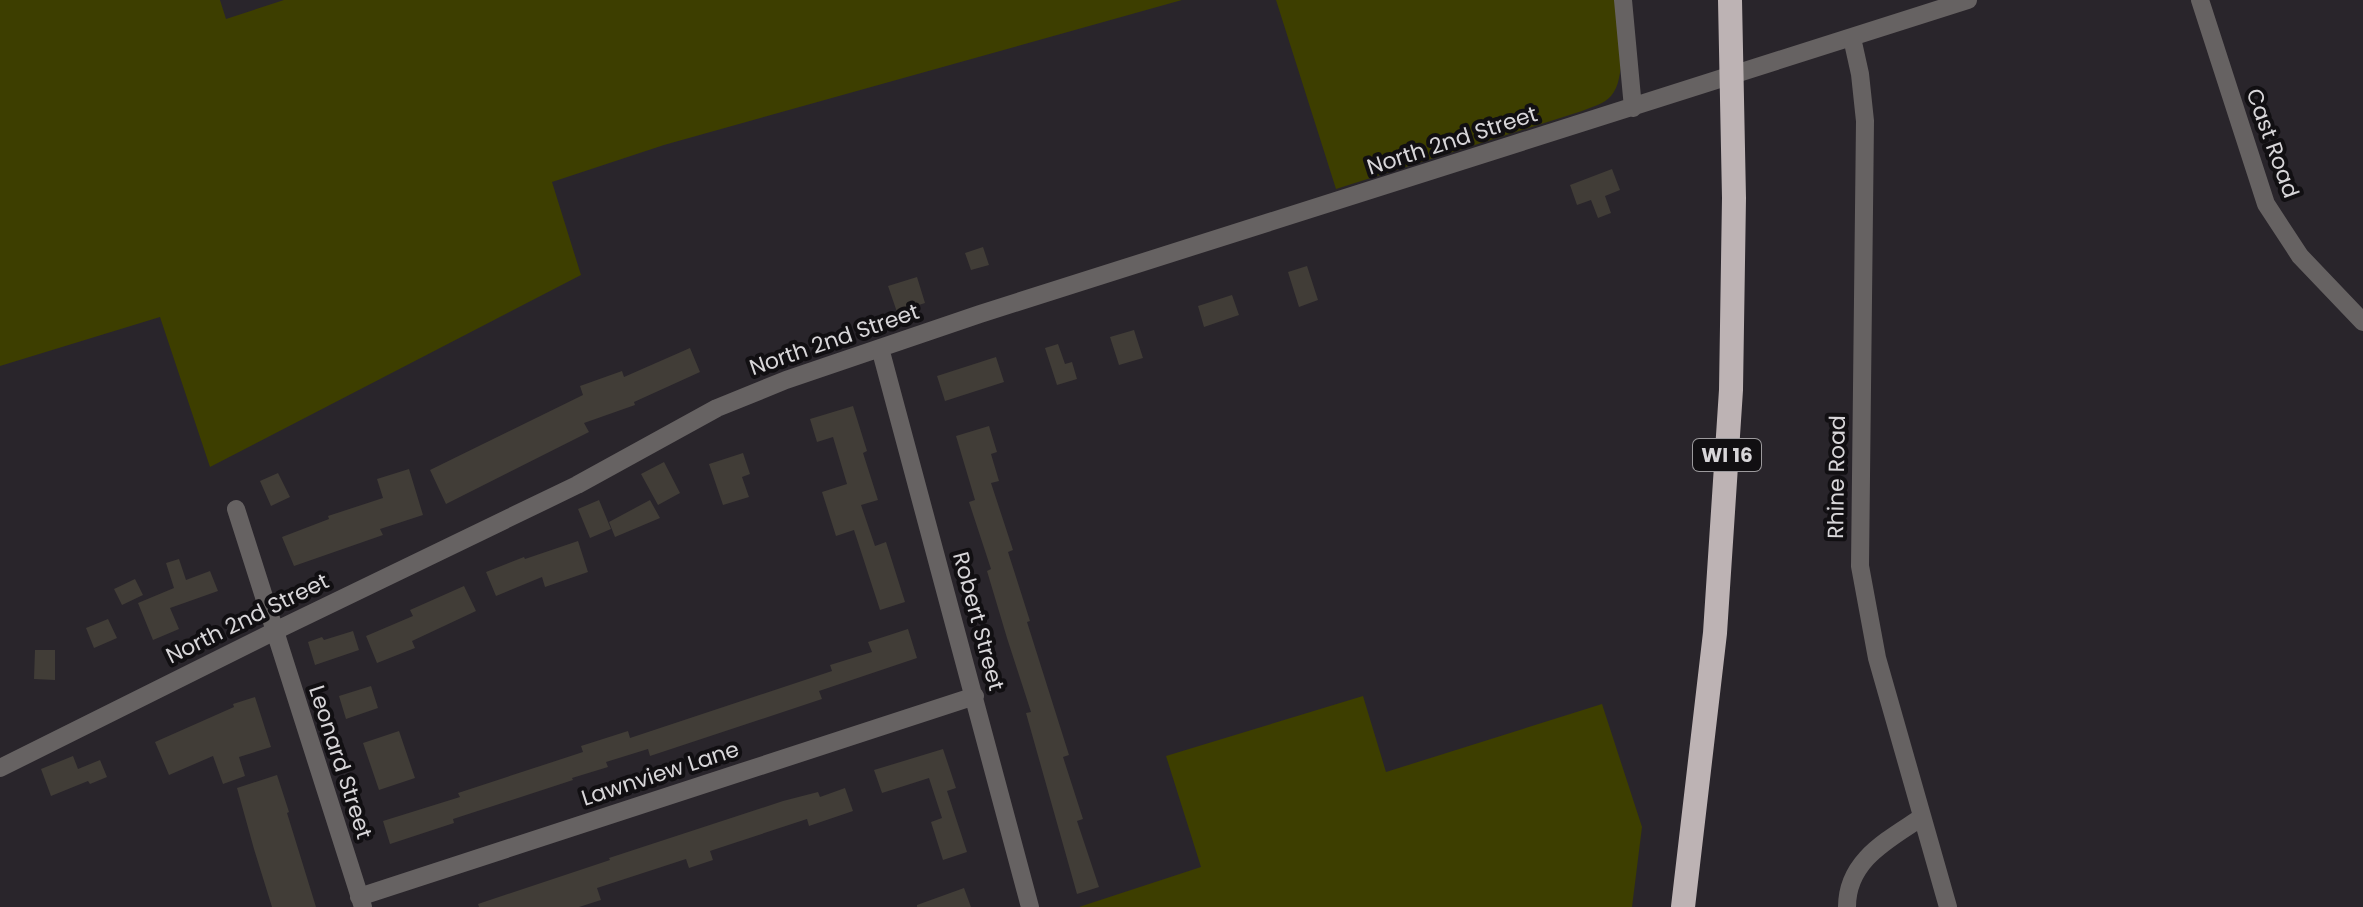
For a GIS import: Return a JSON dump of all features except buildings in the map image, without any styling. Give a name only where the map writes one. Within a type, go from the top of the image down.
[{"type":"highway","name":"WI 16","points":[[1683,907],[1715,633],[1731,390],[1733,74],[1730,0]]},
{"type":"street","points":[[1623,0],[1633,108]]},
{"type":"street","name":"North 2nd Street","points":[[0,768],[577,485],[717,408],[786,380],[1968,0]]},
{"type":"street","name":"Cast Road","points":[[2200,0],[2266,204],[2300,256],[2363,322]]},
{"type":"street","name":"Rhine Road","points":[[1852,38],[1862,86],[1865,121],[1860,566],[1877,658],[1948,907]]},
{"type":"street","name":"Robert Street","points":[[880,348],[1030,907]]},
{"type":"street","name":"Leonard Street","points":[[236,509],[361,902]]},
{"type":"street","name":"Lawnview Lane","points":[[361,902],[975,696]]},
{"type":"street","points":[[1847,907],[1855,871],[1871,852],[1922,817]]},
{"type":"shaded area","points":[[0,0],[220,0],[226,19],[284,0],[1182,0],[664,145],[552,182],[581,275],[210,467],[160,317],[0,366]]},
{"type":"shaded area","points":[[1276,0],[1618,0],[1619,76],[1611,96],[1594,107],[1336,189]]},
{"type":"shaded area","points":[[1363,696],[1386,772],[1602,704],[1642,827],[1632,907],[1079,907],[1201,867],[1166,756]]}]
